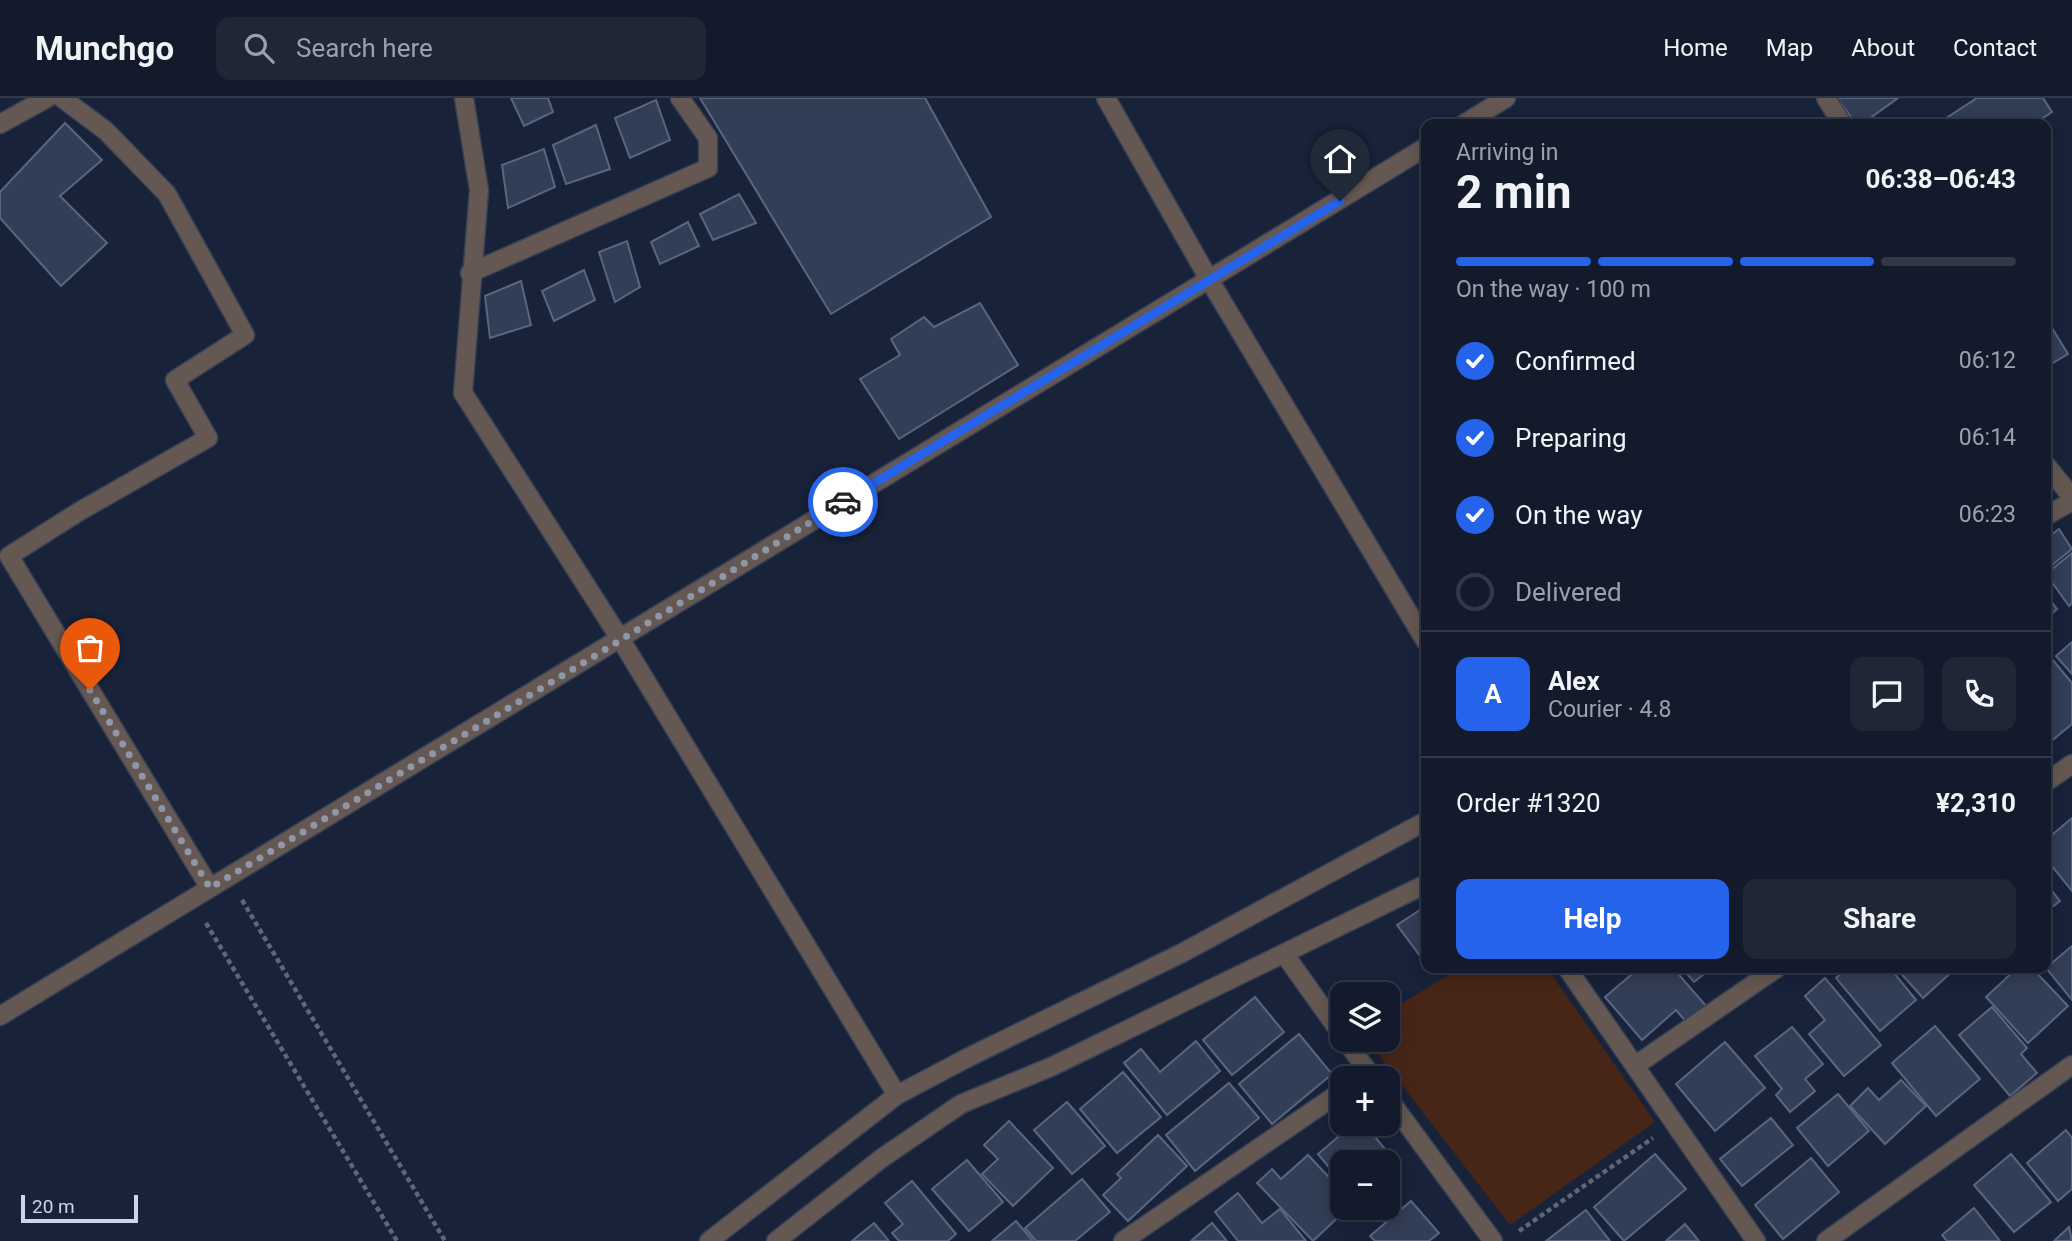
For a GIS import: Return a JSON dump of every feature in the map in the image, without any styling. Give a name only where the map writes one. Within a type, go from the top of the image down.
[{"type":"street","points":[[0,124],[47,98]]},
{"type":"street","points":[[62,98],[106,131],[167,194],[245,335],[175,380],[208,438],[80,511],[9,556],[210,888]]},
{"type":"street","points":[[464,98],[479,190],[470,273],[463,393],[621,640],[897,1095]]},
{"type":"street","points":[[470,273],[708,167],[708,138],[680,98]]},
{"type":"street","points":[[1106,98],[1210,281],[1421,634]]},
{"type":"street","points":[[1472,119],[1506,98]]},
{"type":"street","points":[[1826,98],[1839,119]]},
{"type":"street","points":[[0,1016],[1421,151]]},
{"type":"street","points":[[2051,471],[2072,499],[2051,513]]},
{"type":"street","points":[[2051,779],[2072,764]]},
{"type":"street","points":[[709,1241],[897,1095],[969,1056],[1182,954],[1421,824]]},
{"type":"street","points":[[776,1241],[881,1158],[961,1104],[1053,1066],[1421,887]]},
{"type":"street","points":[[1285,955],[1330,1018]]},
{"type":"street","points":[[1571,973],[1756,1241]]},
{"type":"street","points":[[1636,1065],[1770,973]]},
{"type":"street","points":[[1825,1241],[2072,1065]]},
{"type":"street","points":[[1123,1241],[1330,1099]]},
{"type":"street","points":[[1400,1114],[1493,1241]]},
{"type":"path","points":[[229,879],[445,1241]]},
{"type":"path","points":[[191,898],[397,1241]]},
{"type":"path","points":[[1516,1233],[1674,1124]]},
{"type":"shaded area","points":[[1452,973],[1551,973],[1655,1122],[1510,1225],[1400,1083],[1400,1066],[1387,1066],[1376,1052],[1400,1052],[1400,1005]]},
{"type":"building","points":[[511,98],[548,98],[553,112],[524,126]]},
{"type":"building","points":[[700,98],[925,98],[991,217],[831,314]]},
{"type":"building","points":[[1837,98],[1898,98],[1869,119],[1852,119]]},
{"type":"building","points":[[1977,98],[2043,98],[2052,112],[2042,119],[1945,119]]},
{"type":"building","points":[[656,100],[670,140],[630,158],[615,118]]},
{"type":"building","points":[[65,123],[102,160],[60,196],[107,243],[61,286],[0,218],[0,192]]},
{"type":"building","points":[[596,125],[610,169],[566,184],[553,145]]},
{"type":"building","points":[[544,149],[555,187],[508,208],[502,165]]},
{"type":"building","points":[[739,194],[756,223],[713,240],[700,214]]},
{"type":"building","points":[[688,222],[699,246],[660,264],[651,242]]},
{"type":"building","points":[[627,241],[640,287],[615,302],[599,252]]},
{"type":"building","points":[[584,270],[595,300],[554,321],[542,291]]},
{"type":"building","points":[[521,281],[531,325],[490,338],[485,296]]},
{"type":"building","points":[[980,303],[1018,365],[899,439],[860,379],[900,355],[891,339],[924,317],[934,327]]},
{"type":"building","points":[[2051,326],[2068,354],[2051,364]]},
{"type":"building","points":[[2059,529],[2072,549],[2051,566],[2051,535]]},
{"type":"building","points":[[2072,553],[2072,603],[2069,606],[2051,581],[2051,570]]},
{"type":"building","points":[[2051,601],[2057,609],[2051,614]]},
{"type":"building","points":[[2072,642],[2072,674],[2056,656]]},
{"type":"building","points":[[2051,658],[2072,683],[2072,724],[2051,741]]},
{"type":"building","points":[[2072,818],[2072,891],[2051,865],[2051,836]]},
{"type":"building","points":[[2051,889],[2060,901],[2051,908]]},
{"type":"building","points":[[1421,909],[1421,957],[1397,925]]},
{"type":"building","points":[[2072,946],[2072,1000],[2050,973],[2051,964]]},
{"type":"building","points":[[1633,973],[1677,973],[1708,1008],[1688,1024],[1676,1010],[1642,1040],[1605,997]]},
{"type":"building","points":[[1686,973],[1706,973],[1694,982]]},
{"type":"building","points":[[1842,973],[1894,973],[1916,1000],[1880,1031],[1836,978]]},
{"type":"building","points":[[1900,973],[1950,973],[1923,998]]},
{"type":"building","points":[[2012,973],[2037,973],[2068,1006],[2028,1043],[1986,997]]},
{"type":"building","points":[[1825,978],[1881,1045],[1844,1076],[1809,1034],[1825,1020],[1805,996]]},
{"type":"building","points":[[1255,997],[1284,1032],[1232,1075],[1203,1040]]},
{"type":"building","points":[[1992,1007],[2027,1048],[2021,1054],[2037,1073],[2010,1096],[1959,1035]]},
{"type":"building","points":[[1935,1026],[1980,1079],[1936,1116],[1892,1063]]},
{"type":"building","points":[[1792,1027],[1823,1064],[1805,1079],[1815,1091],[1790,1112],[1776,1095],[1782,1089],[1755,1056]]},
{"type":"building","points":[[1299,1034],[1330,1072],[1330,1076],[1272,1124],[1239,1084]]},
{"type":"building","points":[[1196,1041],[1220,1071],[1167,1115],[1124,1063],[1141,1049],[1160,1072]]},
{"type":"building","points":[[1725,1042],[1765,1088],[1715,1131],[1676,1084]]},
{"type":"building","points":[[1123,1072],[1161,1117],[1117,1153],[1080,1109]]},
{"type":"building","points":[[1901,1080],[1926,1106],[1885,1144],[1850,1106],[1868,1088],[1879,1100]]},
{"type":"building","points":[[1229,1083],[1259,1118],[1195,1171],[1166,1135]]},
{"type":"building","points":[[1838,1094],[1869,1131],[1828,1166],[1797,1128]]},
{"type":"building","points":[[1067,1102],[1105,1146],[1072,1174],[1034,1130]]},
{"type":"building","points":[[1771,1118],[1793,1145],[1742,1186],[1720,1159]]},
{"type":"building","points":[[1009,1121],[1053,1168],[1013,1206],[982,1174],[998,1159],[984,1145]]},
{"type":"building","points":[[2066,1130],[2072,1138],[2072,1189],[2058,1201],[2027,1163]]},
{"type":"building","points":[[1158,1135],[1187,1166],[1128,1221],[1103,1195],[1121,1178],[1117,1174]]},
{"type":"building","points":[[1339,1136],[1374,1136],[1386,1150],[1330,1150],[1330,1168],[1318,1154]]},
{"type":"building","points":[[1655,1154],[1686,1189],[1624,1241],[1594,1207]]},
{"type":"building","points":[[2011,1154],[2051,1202],[2014,1232],[1974,1185]]},
{"type":"building","points":[[1308,1155],[1330,1178],[1330,1220],[1335,1220],[1313,1241],[1257,1183],[1272,1169],[1281,1179]]},
{"type":"building","points":[[1811,1158],[1839,1192],[1783,1239],[1755,1205]]},
{"type":"building","points":[[967,1160],[1003,1202],[969,1231],[932,1189]]},
{"type":"building","points":[[1082,1179],[1110,1212],[1075,1241],[1036,1241],[1025,1228]]},
{"type":"building","points":[[912,1181],[956,1234],[948,1241],[899,1241],[892,1233],[903,1224],[885,1203]]},
{"type":"building","points":[[1238,1193],[1262,1223],[1280,1209],[1306,1241],[1238,1241],[1215,1212]]},
{"type":"building","points":[[1411,1201],[1439,1233],[1429,1241],[1375,1241],[1370,1236],[1389,1220],[1400,1220],[1400,1210]]},
{"type":"building","points":[[1974,1208],[2000,1241],[1947,1241],[1942,1235]]},
{"type":"building","points":[[1586,1210],[1610,1241],[1546,1241]]},
{"type":"building","points":[[1016,1221],[1033,1241],[992,1241]]},
{"type":"building","points":[[874,1223],[889,1241],[852,1241]]},
{"type":"building","points":[[1212,1223],[1227,1241],[1191,1241]]},
{"type":"building","points":[[1685,1224],[1699,1241],[1666,1241]]},
{"type":"building","points":[[2069,1227],[2072,1241],[2054,1241]]},
{"type":"way so far","points":[[90,690],[210,888],[229,879],[598,654],[843,502]]},
{"type":"route","points":[[843,502],[1340,201]]}]
